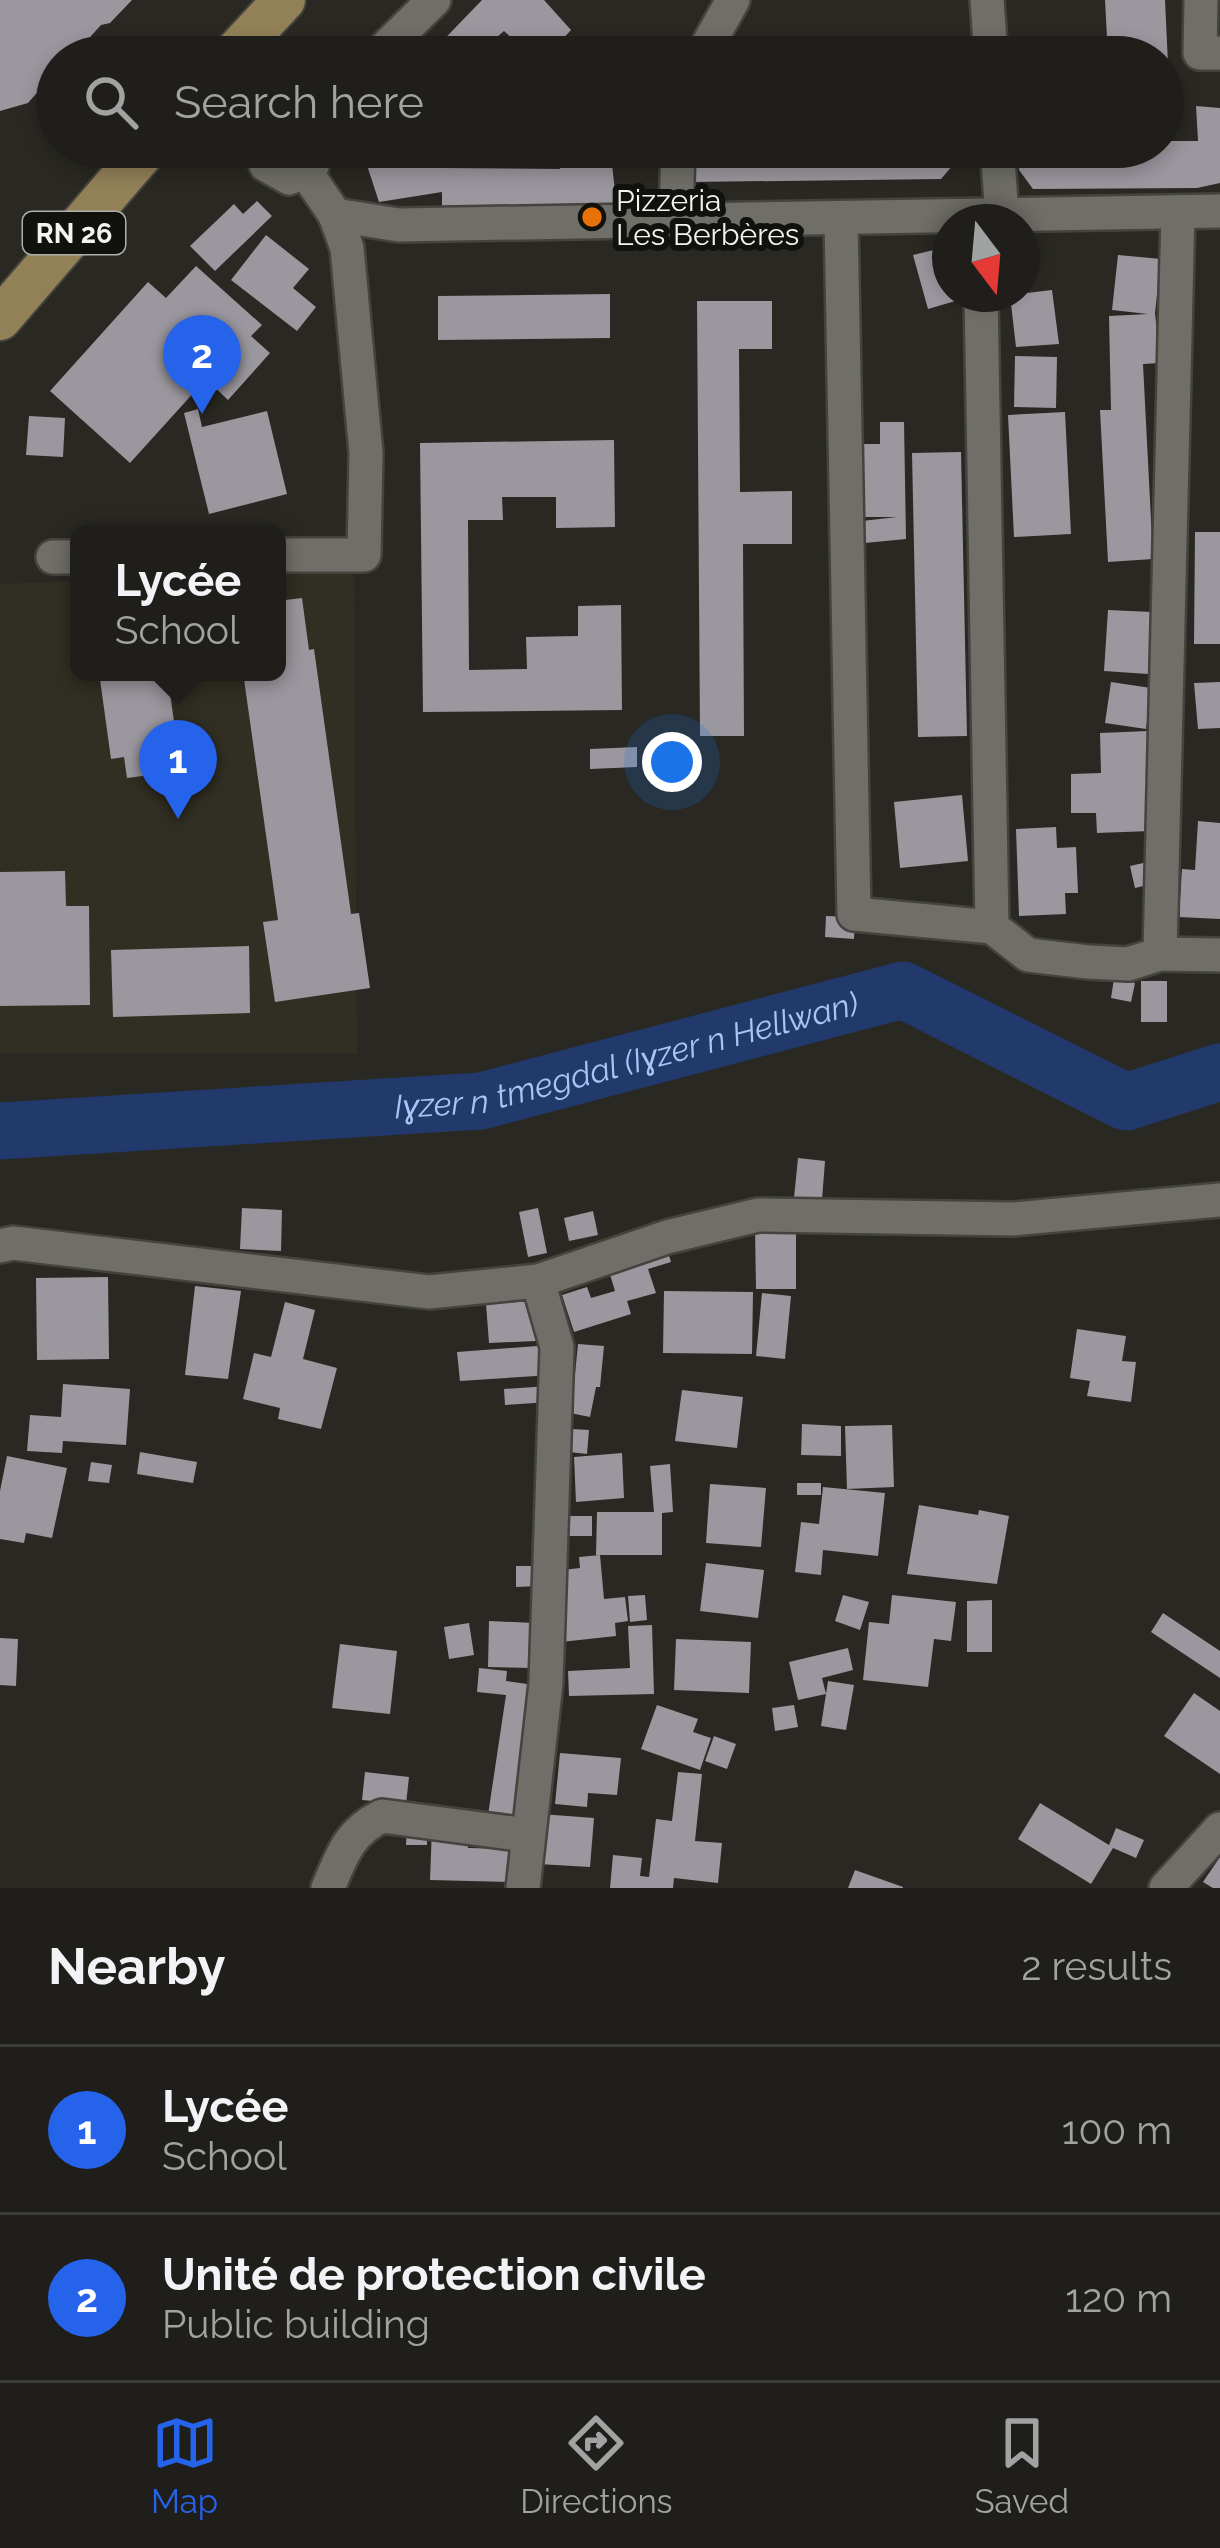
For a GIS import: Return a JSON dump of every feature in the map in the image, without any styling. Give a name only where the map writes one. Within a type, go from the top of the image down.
[{"type":"main road","points":[[251,36],[284,0]]},
{"type":"main road","name":"RN 26","points":[[0,319],[130,168]]},
{"type":"street","points":[[397,36],[434,0]]},
{"type":"street","points":[[713,36],[733,0]]},
{"type":"street","points":[[988,0],[990,36]]},
{"type":"street","points":[[1201,0],[1200,53],[1220,53]]},
{"type":"street","points":[[269,168],[289,178],[302,168]]},
{"type":"street","points":[[286,555],[364,555],[366,453],[347,248],[315,168]]},
{"type":"street","points":[[676,220],[677,168]]},
{"type":"street","points":[[989,204],[994,168]]},
{"type":"street","points":[[1040,216],[1220,211]]},
{"type":"street","points":[[1160,954],[1178,212]]},
{"type":"street","points":[[335,215],[399,225],[932,217]]},
{"type":"street","points":[[841,218],[854,914],[992,927],[1028,955],[1128,964],[1160,954],[1220,955]]},
{"type":"street","points":[[982,312],[992,927]]},
{"type":"street","points":[[0,1246],[13,1243],[158,1258],[429,1292],[538,1281],[667,1237],[758,1215],[1013,1219],[1220,1200]]},
{"type":"street","points":[[524,1888],[546,1683],[557,1347],[538,1281]]},
{"type":"street","points":[[328,1888],[348,1839],[382,1816],[527,1835]]},
{"type":"street","points":[[1166,1888],[1220,1829]]},
{"type":"shaded area","points":[[354,572],[357,1054],[0,1054],[0,584],[70,581],[70,681],[286,681],[286,574]]},
{"type":"building","points":[[0,0],[132,0],[91,36],[36,36],[36,94],[28,103],[0,111]]},
{"type":"building","points":[[482,0],[544,0],[571,30],[565,36],[509,36],[504,31],[498,36],[447,36]]},
{"type":"building","points":[[1105,0],[1165,0],[1167,36],[1107,36]]},
{"type":"building","points":[[1196,106],[1220,108],[1220,183],[1197,188],[1033,189],[1019,170],[1184,168],[1184,141],[1198,141]]},
{"type":"building","points":[[368,168],[612,168],[616,200],[608,208],[442,207],[442,192],[379,202]]},
{"type":"building","points":[[691,168],[950,168],[941,179],[691,182]]},
{"type":"building","points":[[257,201],[272,216],[215,271],[190,246],[234,204],[243,214]]},
{"type":"building","points":[[266,235],[309,269],[293,288],[316,307],[297,331],[231,280]]},
{"type":"building","points":[[932,250],[932,308],[928,309],[913,255]]},
{"type":"building","points":[[1118,255],[1161,259],[1155,313],[1160,363],[1143,364],[1153,559],[1108,562],[1100,410],[1111,410],[1109,316],[1148,314],[1112,310]]},
{"type":"building","points":[[196,266],[262,325],[251,336],[270,353],[228,400],[206,379],[130,463],[50,391],[148,282],[166,298]]},
{"type":"building","points":[[1052,290],[1059,344],[1016,347],[1012,312],[1040,312],[1040,291]]},
{"type":"building","points":[[610,294],[610,338],[438,340],[438,296]]},
{"type":"building","points":[[697,301],[772,301],[772,349],[739,349],[740,492],[792,491],[792,544],[743,544],[744,736],[700,736]]},
{"type":"building","points":[[1015,356],[1057,357],[1056,408],[1014,407]]},
{"type":"building","points":[[198,409],[202,427],[267,411],[287,494],[209,514],[184,413]]},
{"type":"building","points":[[1065,412],[1071,534],[1014,537],[1008,415]]},
{"type":"building","points":[[29,416],[65,418],[63,457],[26,455]]},
{"type":"building","points":[[880,422],[904,422],[906,539],[865,543],[862,521],[897,517],[861,517],[858,444],[880,444]]},
{"type":"building","points":[[614,440],[615,527],[556,528],[556,497],[502,497],[503,520],[468,520],[469,670],[527,669],[526,637],[578,636],[578,606],[621,605],[622,710],[423,712],[420,443]]},
{"type":"building","points":[[961,452],[967,736],[918,737],[912,453]]},
{"type":"building","points":[[1195,532],[1220,532],[1220,644],[1194,644]]},
{"type":"building","points":[[302,598],[309,650],[314,649],[351,914],[359,913],[370,988],[275,1002],[263,922],[278,920],[244,681],[286,681],[286,600]]},
{"type":"building","points":[[1108,610],[1152,612],[1148,674],[1104,671]]},
{"type":"building","points":[[100,681],[168,681],[181,771],[127,778],[124,757],[111,759]]},
{"type":"building","points":[[1111,682],[1151,688],[1146,729],[1105,723]]},
{"type":"building","points":[[1220,682],[1220,728],[1198,729],[1194,683]]},
{"type":"building","points":[[1148,731],[1151,831],[1097,833],[1096,813],[1071,813],[1071,774],[1101,773],[1100,733]]},
{"type":"building","points":[[637,747],[637,767],[590,769],[590,749]]},
{"type":"building","points":[[962,795],[968,861],[900,868],[894,802]]},
{"type":"building","points":[[1198,821],[1220,823],[1220,919],[1179,917],[1182,869],[1195,870]]},
{"type":"building","points":[[1056,827],[1057,848],[1076,847],[1078,893],[1065,893],[1066,914],[1019,916],[1016,829]]},
{"type":"building","points":[[1152,861],[1156,883],[1135,888],[1130,866]]},
{"type":"building","points":[[65,871],[66,906],[89,906],[90,1005],[0,1006],[0,872]]},
{"type":"building","points":[[826,916],[855,917],[854,939],[825,937]]},
{"type":"building","points":[[249,946],[250,1013],[113,1017],[111,950]]},
{"type":"building","points":[[1114,979],[1135,983],[1131,1002],[1111,998]]},
{"type":"building","points":[[1141,981],[1167,981],[1167,1022],[1141,1022]]},
{"type":"building","points":[[798,1158],[825,1161],[822,1200],[794,1198]]},
{"type":"building","points":[[242,1208],[282,1210],[281,1251],[240,1249]]},
{"type":"building","points":[[538,1208],[547,1253],[528,1257],[519,1212]]},
{"type":"building","points":[[593,1211],[598,1235],[569,1241],[564,1218]]},
{"type":"building","points":[[796,1226],[796,1289],[756,1289],[755,1227]]},
{"type":"building","points":[[667,1249],[671,1262],[648,1269],[656,1293],[627,1301],[631,1314],[574,1332],[562,1295],[587,1287],[591,1298],[615,1291],[608,1268]]},
{"type":"building","points":[[108,1277],[109,1359],[37,1360],[36,1278]]},
{"type":"building","points":[[195,1286],[241,1291],[228,1379],[185,1375]]},
{"type":"building","points":[[664,1291],[753,1292],[752,1354],[663,1353]]},
{"type":"building","points":[[762,1293],[791,1296],[785,1359],[756,1356]]},
{"type":"building","points":[[534,1301],[536,1341],[489,1343],[486,1304]]},
{"type":"building","points":[[285,1302],[315,1310],[303,1359],[337,1368],[321,1429],[278,1419],[280,1408],[243,1399],[254,1353],[271,1357]]},
{"type":"building","points":[[1077,1329],[1126,1336],[1122,1361],[1136,1362],[1131,1402],[1087,1396],[1090,1381],[1070,1378]]},
{"type":"building","points":[[578,1344],[604,1346],[600,1387],[596,1387],[590,1417],[560,1411],[566,1382],[574,1384]]},
{"type":"building","points":[[550,1345],[552,1375],[460,1381],[457,1352]]},
{"type":"building","points":[[63,1384],[130,1389],[126,1445],[63,1441],[62,1453],[27,1451],[30,1415],[61,1417]]},
{"type":"building","points":[[549,1386],[550,1402],[505,1405],[504,1389]]},
{"type":"building","points":[[682,1390],[743,1397],[737,1448],[675,1441]]},
{"type":"building","points":[[802,1424],[841,1426],[841,1456],[801,1455]]},
{"type":"building","points":[[892,1425],[894,1487],[847,1489],[845,1426]]},
{"type":"building","points":[[572,1429],[589,1430],[587,1454],[569,1452]]},
{"type":"building","points":[[140,1452],[197,1462],[193,1483],[137,1474]]},
{"type":"building","points":[[622,1453],[624,1498],[576,1502],[574,1457]]},
{"type":"building","points":[[7,1456],[67,1468],[52,1538],[26,1533],[24,1543],[0,1539],[0,1491]]},
{"type":"building","points":[[91,1462],[112,1465],[109,1483],[88,1481]]},
{"type":"building","points":[[670,1464],[673,1512],[662,1513],[662,1555],[596,1555],[597,1512],[654,1512],[650,1466]]},
{"type":"building","points":[[797,1483],[821,1483],[821,1495],[797,1495]]},
{"type":"building","points":[[710,1484],[766,1488],[761,1547],[706,1543]]},
{"type":"building","points":[[823,1487],[885,1493],[878,1556],[823,1550],[821,1575],[795,1572],[801,1522],[819,1524]]},
{"type":"building","points":[[919,1505],[1009,1516],[997,1584],[907,1574]]},
{"type":"building","points":[[567,1516],[592,1516],[592,1536],[566,1536]]},
{"type":"building","points":[[600,1555],[604,1599],[625,1597],[628,1621],[615,1623],[616,1636],[561,1642],[554,1571],[580,1568],[579,1557]]},
{"type":"building","points":[[706,1563],[764,1570],[758,1618],[700,1611]]},
{"type":"building","points":[[516,1566],[540,1566],[540,1586],[516,1587]]},
{"type":"building","points":[[645,1595],[647,1620],[630,1622],[628,1596]]},
{"type":"building","points":[[843,1595],[869,1602],[860,1630],[835,1621]]},
{"type":"building","points":[[892,1595],[956,1602],[951,1641],[934,1639],[928,1687],[863,1680],[869,1622],[889,1624]]},
{"type":"building","points":[[992,1600],[992,1652],[967,1652],[967,1601]]},
{"type":"building","points":[[1163,1613],[1220,1651],[1220,1678],[1151,1632]]},
{"type":"building","points":[[489,1621],[534,1623],[533,1668],[488,1667]]},
{"type":"building","points":[[469,1623],[474,1655],[449,1659],[444,1627]]},
{"type":"building","points":[[652,1625],[654,1694],[569,1696],[568,1671],[630,1668],[628,1626]]},
{"type":"building","points":[[0,1638],[18,1639],[16,1686],[0,1685]]},
{"type":"building","points":[[676,1639],[751,1642],[749,1693],[674,1690]]},
{"type":"building","points":[[340,1644],[397,1651],[390,1714],[332,1708]]},
{"type":"building","points":[[848,1648],[853,1670],[822,1678],[826,1694],[798,1700],[789,1662]]},
{"type":"building","points":[[479,1668],[507,1671],[506,1681],[541,1686],[521,1820],[488,1815],[506,1695],[477,1692]]},
{"type":"building","points":[[828,1681],[854,1685],[846,1730],[821,1726]]},
{"type":"building","points":[[1194,1693],[1220,1711],[1220,1774],[1164,1736]]},
{"type":"building","points":[[657,1705],[698,1719],[693,1732],[711,1738],[700,1770],[641,1749]]},
{"type":"building","points":[[794,1705],[798,1727],[775,1731],[772,1708]]},
{"type":"building","points":[[714,1736],[736,1744],[727,1769],[705,1761]]},
{"type":"building","points":[[560,1753],[621,1758],[617,1795],[588,1793],[587,1807],[555,1804]]},
{"type":"building","points":[[365,1772],[409,1777],[406,1804],[362,1800]]},
{"type":"building","points":[[678,1772],[702,1774],[695,1841],[722,1843],[718,1883],[674,1878],[673,1888],[610,1888],[613,1855],[642,1858],[640,1876],[649,1877],[656,1819],[672,1821]]},
{"type":"building","points":[[1040,1803],[1109,1845],[1116,1828],[1144,1840],[1136,1858],[1113,1848],[1091,1884],[1018,1839]]},
{"type":"building","points":[[541,1814],[594,1818],[590,1867],[538,1864]]},
{"type":"building","points":[[407,1826],[427,1827],[427,1845],[406,1845]]},
{"type":"building","points":[[432,1827],[469,1827],[468,1848],[514,1849],[513,1882],[430,1880]]},
{"type":"building","points":[[1220,1857],[1220,1888],[1213,1888],[1203,1882]]},
{"type":"building","points":[[855,1870],[903,1887],[903,1888],[848,1888]]},
{"type":"waterway","name":"Iɣzer n tmegdal (Iɣzer n Hellwan)","points":[[0,1131],[481,1101],[903,990],[1126,1102],[1220,1072]]},
{"type":"place","name":"Pizzeria Les Berbères","points":[[592,217]]},
{"type":"place","name":"Unité de protection civile","points":[[202,414]]},
{"type":"place","name":"Lycée","points":[[178,819]]}]
